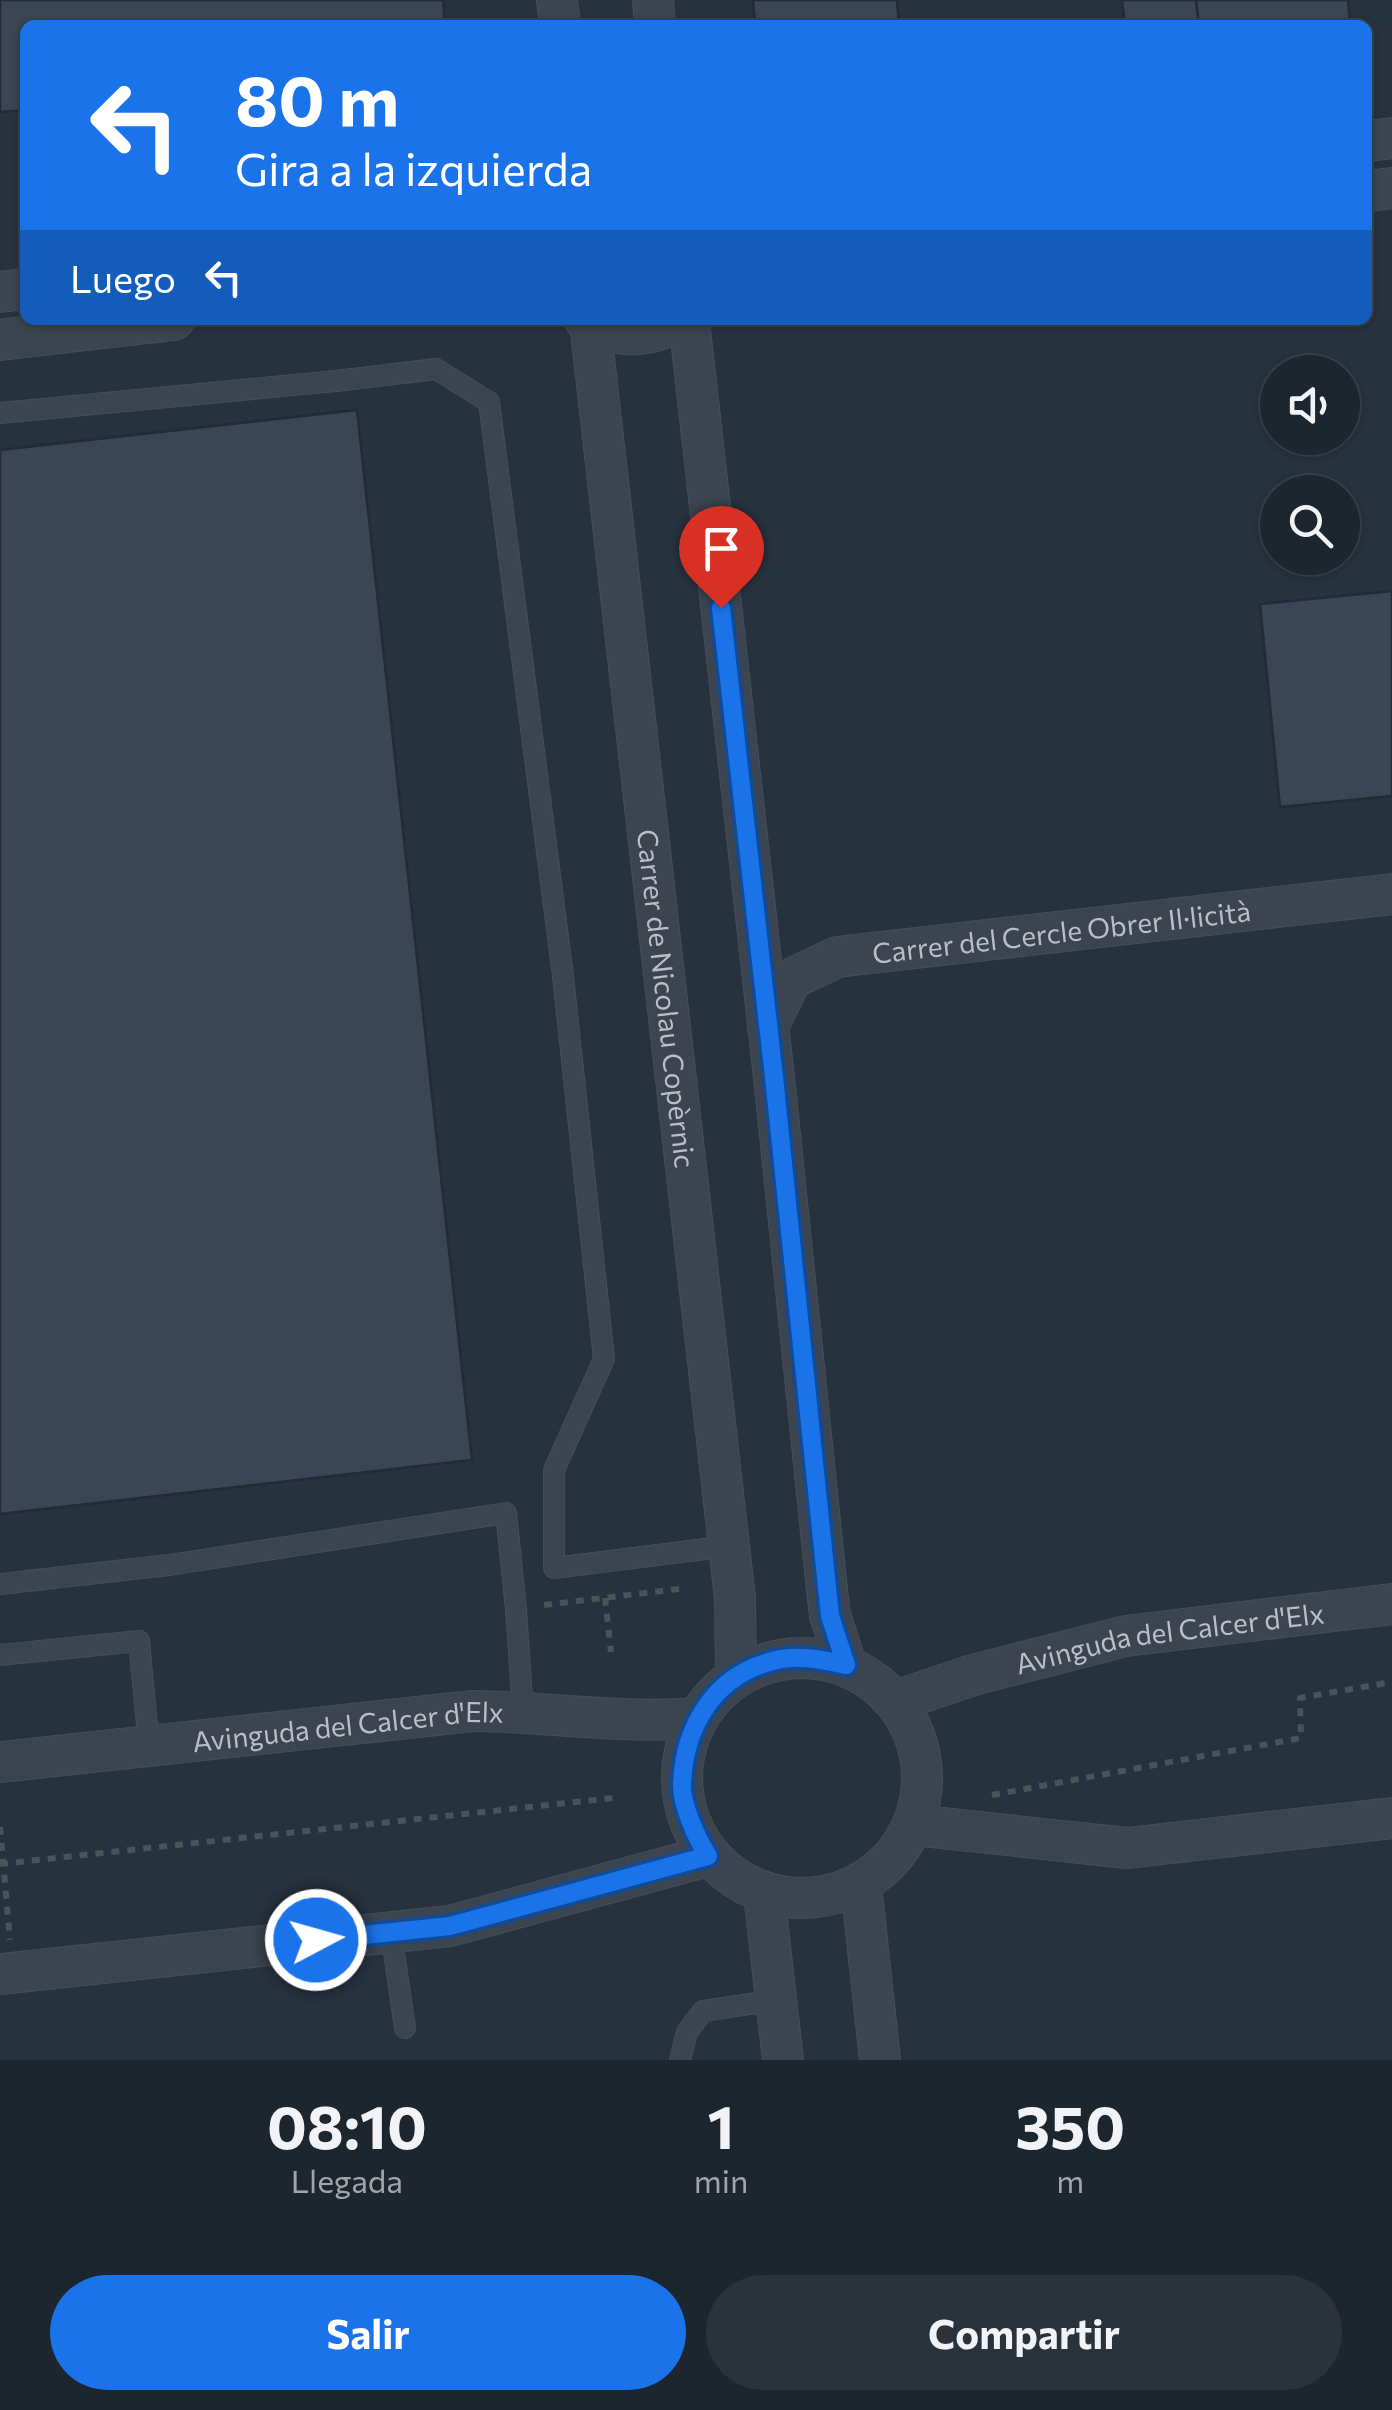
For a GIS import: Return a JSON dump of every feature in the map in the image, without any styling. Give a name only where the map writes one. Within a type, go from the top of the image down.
[{"type":"street","points":[[0,340],[130,325]]},
{"type":"street","name":"Carrer de Nicolau Copèrnic","points":[[588,325],[735,1598],[736,1677]]},
{"type":"street","points":[[593,325],[634,336],[672,325]]},
{"type":"street","points":[[690,325],[830,1616],[846,1665]]},
{"type":"street","name":"Carrer del Cercle Obrer Il·licità","points":[[768,1028],[791,979],[837,957],[1392,894]]},
{"type":"street","name":"Avinguda del Calcer d'Elx","points":[[896,1701],[974,1675],[1126,1636],[1392,1604]]},
{"type":"street","points":[[810,1657],[846,1665],[881,1686],[896,1701],[913,1729],[923,1769],[914,1825],[878,1874],[860,1885],[813,1900],[764,1894],[726,1873],[698,1841],[681,1788],[690,1733],[714,1695],[736,1677],[770,1662],[810,1657]]},
{"type":"street","name":"Avinguda del Calcer d'Elx","points":[[0,1762],[473,1711],[659,1721],[697,1718]]},
{"type":"street","points":[[914,1825],[1127,1848],[1392,1818]]},
{"type":"street","points":[[5,1962],[450,1926],[708,1856]]},
{"type":"street","points":[[860,1885],[880,2060]]},
{"type":"street","points":[[764,1894],[783,2060]]},
{"type":"lane","points":[[0,413],[436,368],[489,402],[564,976],[604,1359],[554,1470],[554,1568],[729,1546]]},
{"type":"lane","points":[[0,1584],[169,1565],[506,1513],[523,1712]]},
{"type":"lane","points":[[0,1655],[139,1640],[149,1746]]},
{"type":"lane","points":[[391,1932],[406,2028]]},
{"type":"lane","points":[[680,2060],[688,2032],[703,2011],[776,2000]]},
{"type":"path","points":[[544,1605],[687,1588]]},
{"type":"path","points":[[605,1598],[611,1652]]},
{"type":"path","points":[[991,1796],[1302,1738],[1300,1698],[1392,1682]]},
{"type":"path","points":[[2,1863],[613,1798]]},
{"type":"path","points":[[0,1827],[5,1962]]},
{"type":"building","points":[[0,0],[443,0],[445,20],[20,20],[20,110],[0,112]]},
{"type":"building","points":[[753,0],[897,0],[899,20],[755,20]]},
{"type":"building","points":[[1122,0],[1196,0],[1198,20],[1124,20]]},
{"type":"building","points":[[1196,0],[1348,0],[1350,20],[1198,20]]},
{"type":"building","points":[[357,410],[472,1460],[0,1514],[0,450]]},
{"type":"building","points":[[1392,591],[1392,796],[1280,807],[1260,604]]},
{"type":"route","points":[[316,1940],[450,1926],[708,1856],[698,1841],[681,1788],[690,1733],[697,1718],[714,1695],[736,1677],[770,1662],[810,1657],[846,1665],[830,1616],[721,608]]}]
